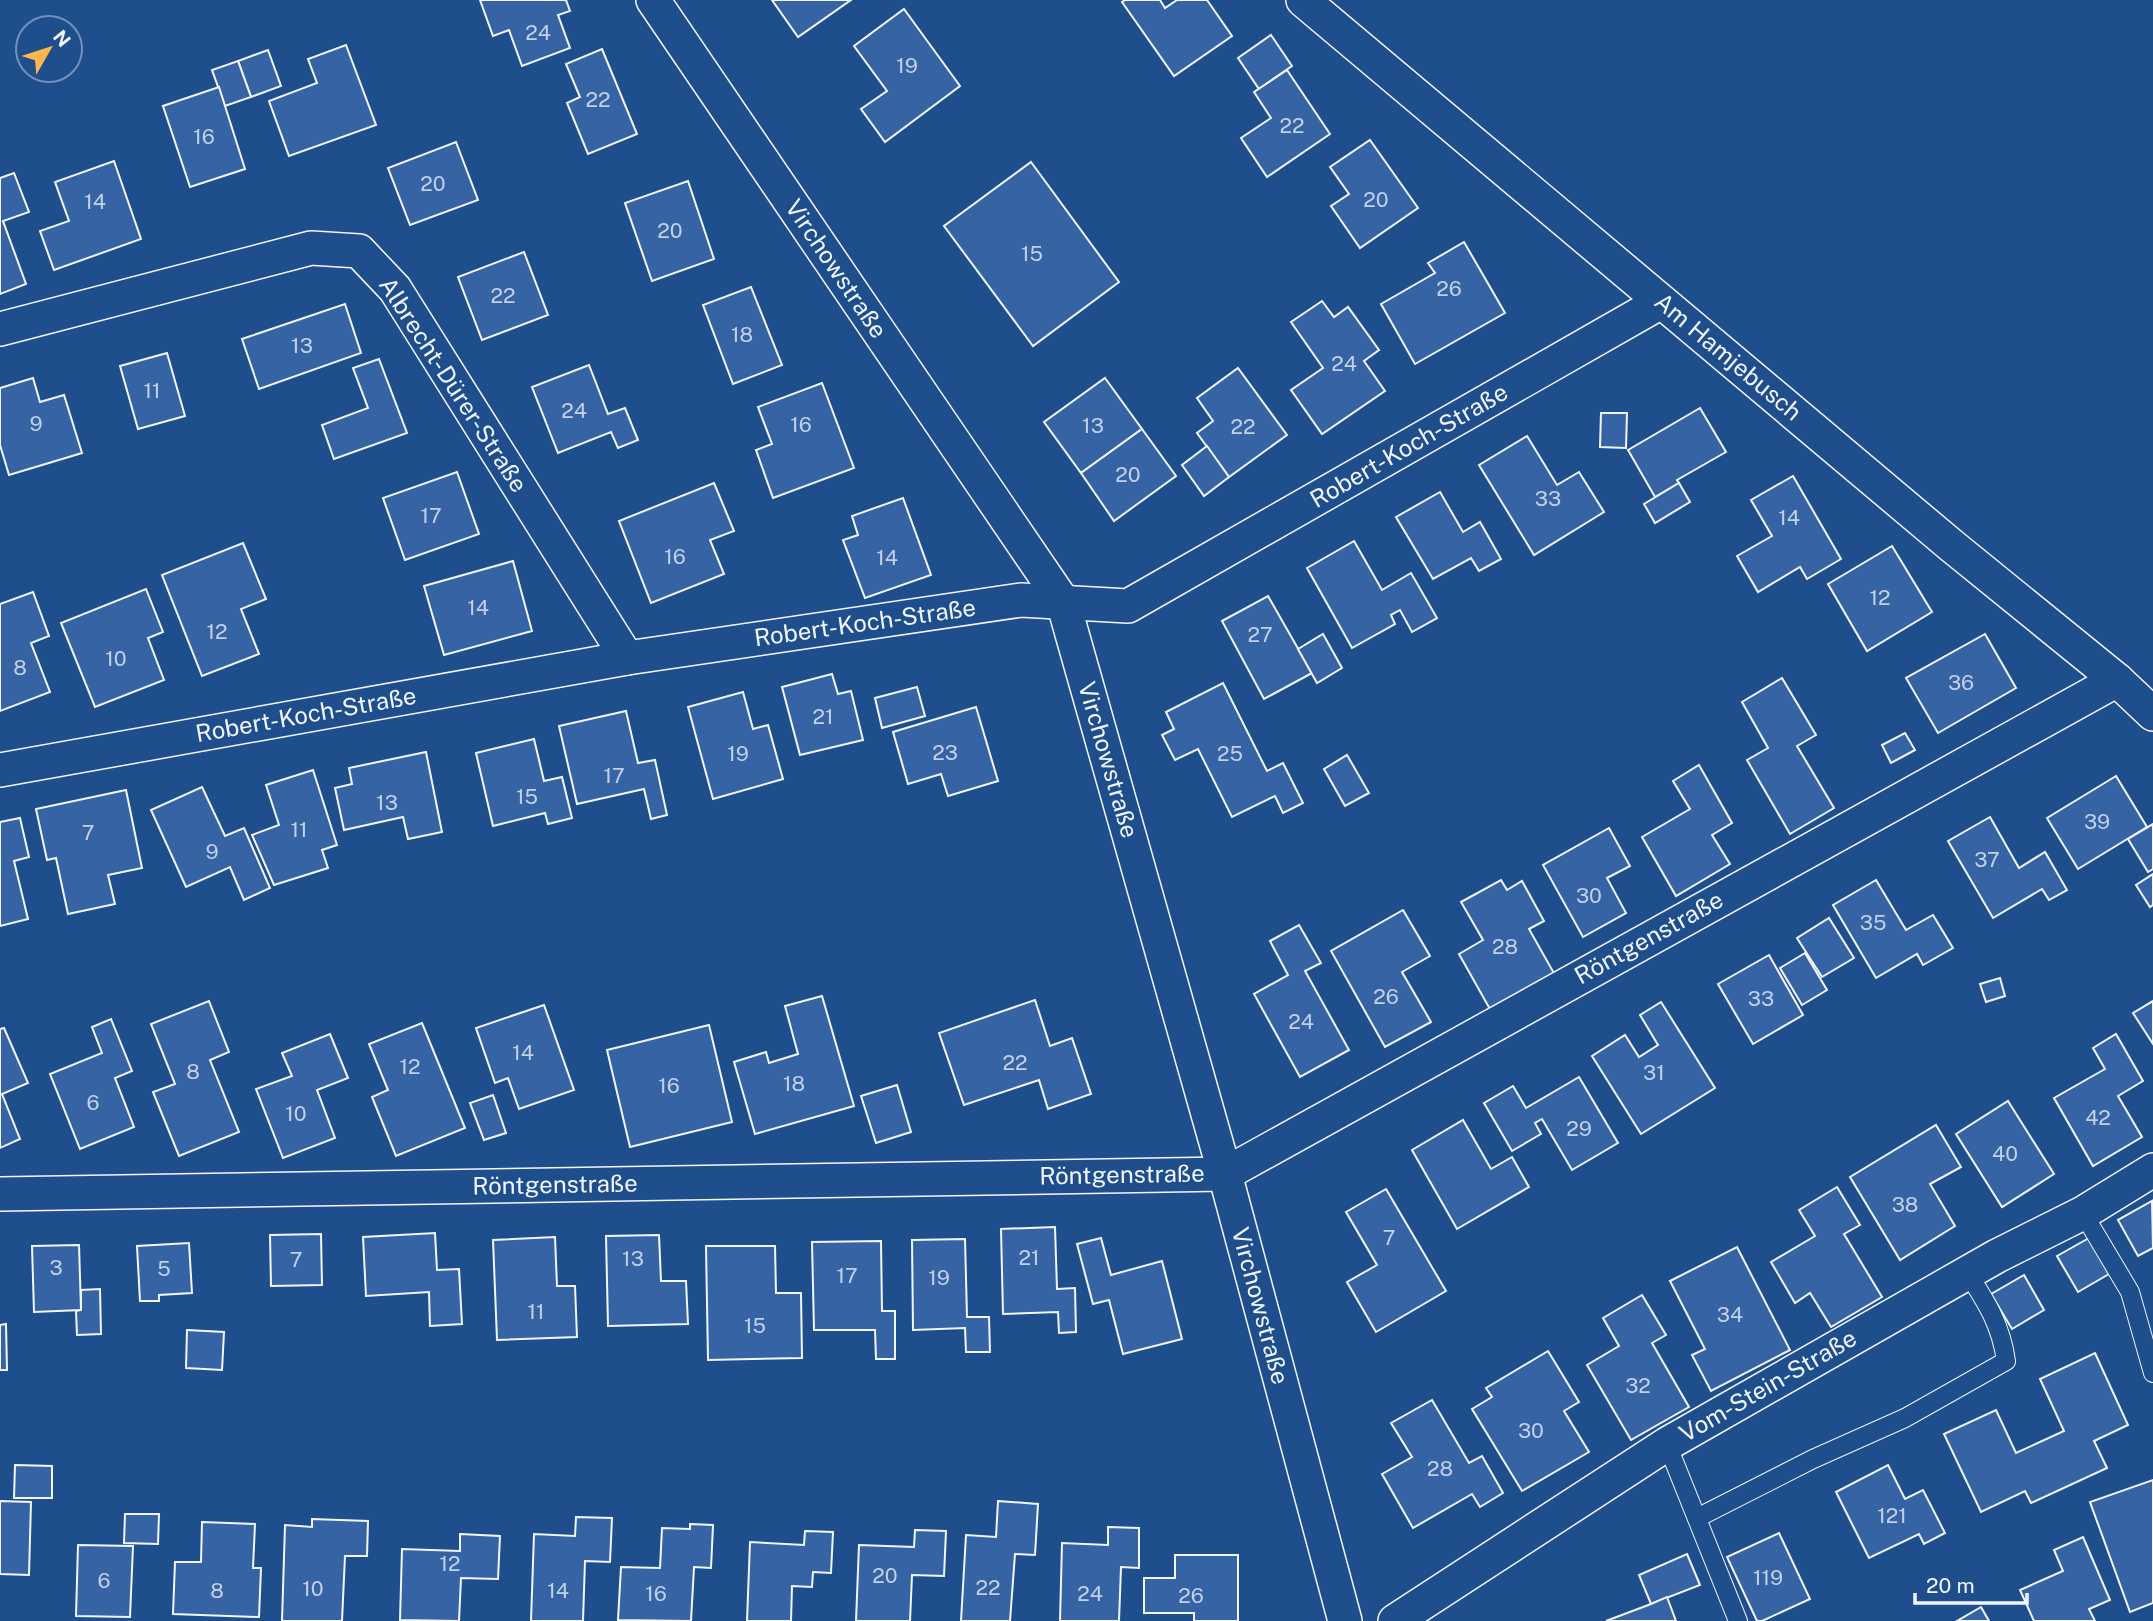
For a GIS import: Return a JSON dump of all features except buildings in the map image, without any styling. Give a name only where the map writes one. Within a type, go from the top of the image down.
[{"type":"street","name":"Virchowstraße","points":[[653,0],[1063,602],[1224,1174],[1345,1621]]},
{"type":"street","name":"Am Hamjebusch","points":[[1303,0],[1661,302],[2117,680],[2153,713]]},
{"type":"street","name":"Albrecht-Dürer-Straße","points":[[0,329],[311,248],[359,251],[395,289],[627,658]]},
{"type":"street","name":"Robert-Koch-Straße","points":[[0,770],[627,658],[1021,600],[1129,606],[1661,302]]},
{"type":"street","name":"Röntgenstraße","points":[[0,1194],[1224,1174],[2117,680]]},
{"type":"street","name":"Vom-Stein-Straße","points":[[1395,1621],[1667,1444],[1967,1272],[2083,1213],[2153,1170]]},
{"type":"lane","points":[[2083,1213],[2130,1292],[2153,1373]]},
{"type":"lane","points":[[1697,1518],[1813,1459],[1905,1418],[2006,1361],[2003,1337],[1967,1272]]},
{"type":"lane","points":[[1667,1444],[1738,1621]]}]
